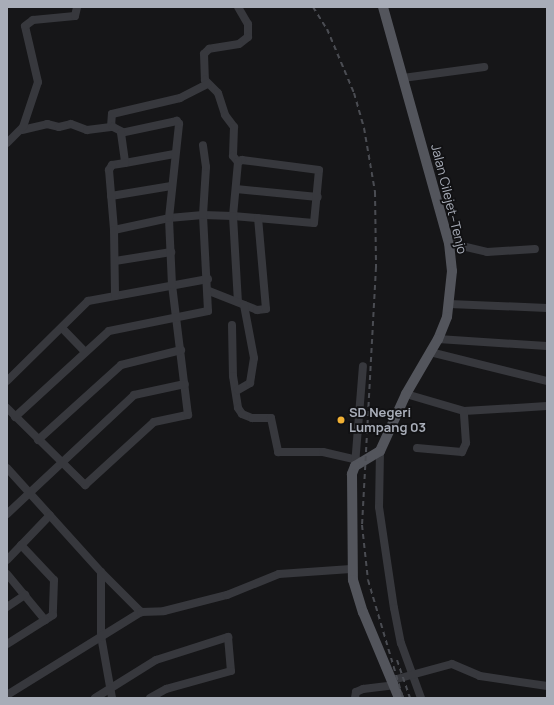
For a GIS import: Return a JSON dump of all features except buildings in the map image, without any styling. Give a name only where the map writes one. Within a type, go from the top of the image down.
[{"type":"main road","name":"Jalan Cilejet–Tenjo","points":[[380,451],[406,394],[438,339],[449,304],[452,271],[448,243],[383,7]]},
{"type":"main road","points":[[380,451],[356,463],[352,474],[351,569],[360,602],[394,682],[399,698]]},
{"type":"street","points":[[22,130],[39,78],[25,26],[33,20],[75,16],[77,7]]},
{"type":"street","points":[[238,7],[248,24],[248,37],[239,44],[205,51],[204,76],[208,84],[218,93],[225,115],[233,123],[236,139],[233,156],[238,162],[233,216],[241,304],[254,358],[250,383],[238,390]]},
{"type":"street","points":[[403,78],[484,67]]},
{"type":"street","points":[[111,127],[112,114],[180,98],[208,84]]},
{"type":"street","points":[[7,143],[22,130],[49,124],[59,127],[73,124],[87,130],[111,127],[123,132],[177,121],[179,124],[174,154],[169,218],[172,285],[188,415],[154,422],[88,483],[82,484],[7,408]]},
{"type":"street","points":[[123,132],[120,136],[125,163]]},
{"type":"street","points":[[15,417],[84,351],[109,331],[206,314],[210,308],[203,215],[206,167],[202,145]]},
{"type":"street","points":[[115,296],[114,230],[109,167],[174,154]]},
{"type":"street","points":[[114,230],[169,218],[203,215],[314,223],[318,197],[318,170],[238,162]]},
{"type":"street","points":[[111,196],[171,186]]},
{"type":"street","points":[[236,188],[318,197]]},
{"type":"street","points":[[209,291],[241,304],[264,311],[267,306],[258,218]]},
{"type":"street","points":[[448,243],[488,252],[535,249]]},
{"type":"street","points":[[115,261],[171,252]]},
{"type":"street","points":[[7,381],[88,301],[208,279]]},
{"type":"street","points":[[449,304],[547,308]]},
{"type":"street","points":[[232,325],[233,376],[238,390],[237,400],[242,414],[273,421],[278,452],[323,452],[356,463],[363,366]]},
{"type":"street","points":[[62,328],[84,351]]},
{"type":"street","points":[[438,339],[547,346]]},
{"type":"street","points":[[38,440],[121,365],[181,350]]},
{"type":"street","points":[[430,352],[547,381]]},
{"type":"street","points":[[7,514],[28,491],[134,395],[185,384]]},
{"type":"street","points":[[406,394],[464,412],[547,406]]},
{"type":"street","points":[[417,448],[462,452],[466,443],[464,412]]},
{"type":"street","points":[[380,451],[378,491],[381,528],[400,636],[421,698]]},
{"type":"street","points":[[7,468],[101,572],[141,612]]},
{"type":"street","points":[[7,560],[50,515]]},
{"type":"street","points":[[7,644],[53,615],[54,580],[21,545]]},
{"type":"street","points":[[7,695],[141,612],[164,612],[220,597],[279,574],[351,569]]},
{"type":"street","points":[[101,572],[100,636],[112,698]]},
{"type":"street","points":[[7,574],[45,620]]},
{"type":"street","points":[[7,607],[25,595]]},
{"type":"street","points":[[95,698],[156,660],[228,637],[231,671],[166,689],[150,698]]},
{"type":"street","points":[[355,698],[356,692],[363,689],[394,682],[412,673],[452,664],[480,676],[547,686]]},
{"type":"railway","points":[[313,7],[327,29],[354,93],[364,128],[375,192],[376,267],[362,525],[368,580],[403,698]]},
{"type":"railway","points":[[397,660],[410,698]]},
{"type":"place","name":"SD Negeri Lumpang 03","points":[[341,420]]}]
